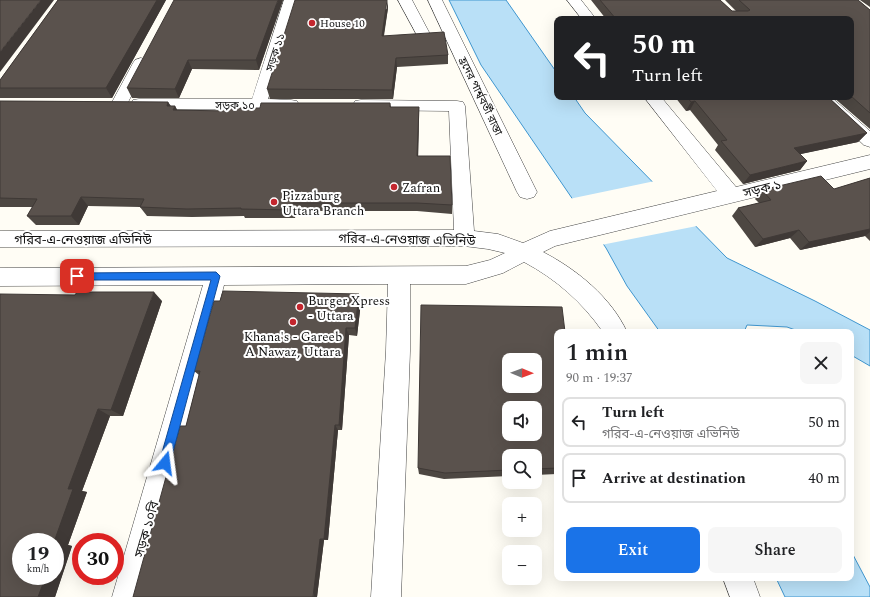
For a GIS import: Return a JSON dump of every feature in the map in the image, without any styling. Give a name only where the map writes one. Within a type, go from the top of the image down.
[{"type":"street","name":"সড়ক ১১","points":[[258,105],[291,0]]},
{"type":"street","points":[[405,0],[423,34]]},
{"type":"street","name":"হ্রদের পার্শ্ববর্তী রাস্তা","points":[[435,0],[527,192]]},
{"type":"street","points":[[574,0],[587,16]]},
{"type":"street","name":"সড়ক ১০","points":[[148,49],[111,104],[306,105]]},
{"type":"street","name":"সড়ক ১","points":[[654,100],[731,195],[870,162]]},
{"type":"street","points":[[824,100],[870,141]]},
{"type":"street","points":[[346,105],[457,106],[464,238]]},
{"type":"street","points":[[0,277],[466,274],[486,270],[504,263],[550,239],[731,195]]},
{"type":"street","name":"গরিব-এ-নেওয়াজ এভিনিউ","points":[[0,239],[464,238],[485,240],[503,244],[523,252],[560,273],[593,302],[614,329]]},
{"type":"street","points":[[386,597],[398,351],[399,275]]},
{"type":"street","name":"সড়ক ১০বি","points":[[127,597],[216,276]]},
{"type":"street","points":[[739,581],[745,597]]},
{"type":"water","points":[[449,0],[506,0],[554,69],[554,100],[576,100],[585,113],[727,258],[870,330],[870,366],[854,357],[854,329],[793,329],[787,327],[747,325],[745,329],[658,329],[627,286],[606,248],[481,65]]},
{"type":"water","points":[[854,557],[870,587],[870,597],[785,597],[777,581],[854,581]]},
{"type":"pier","points":[[655,181],[697,226],[601,245],[569,199]]},
{"type":"building","points":[[0,0],[41,0],[0,52]]},
{"type":"building","points":[[58,0],[157,0],[106,88],[0,88],[0,80]]},
{"type":"building","points":[[174,0],[278,0],[256,60],[188,60],[175,89],[127,88]]},
{"type":"building","points":[[295,0],[387,0],[382,36],[444,32],[448,55],[396,58],[392,90],[267,89]]},
{"type":"building","points":[[600,0],[720,0],[732,11],[748,11],[750,10],[739,0],[858,0],[870,10],[870,113],[854,99],[854,16],[613,16]]},
{"type":"building","points":[[689,100],[831,100],[867,133],[794,148],[807,161],[750,175],[721,141],[727,140],[695,101],[691,102]]},
{"type":"building","points":[[0,101],[168,102],[167,106],[175,106],[173,110],[228,111],[229,108],[260,108],[261,103],[390,103],[390,107],[419,107],[417,156],[450,156],[452,205],[417,203],[293,203],[292,210],[241,208],[187,209],[140,207],[144,199],[81,197],[71,216],[27,216],[37,199],[0,198]]},
{"type":"building","points":[[821,176],[834,189],[870,178],[870,229],[809,242],[799,230],[763,239],[738,208],[771,200],[762,190]]},
{"type":"building","points":[[223,291],[359,294],[355,328],[346,328],[339,425],[335,425],[324,539],[320,539],[313,597],[133,597],[180,426],[186,426],[200,371],[194,371],[214,301],[220,301]]},
{"type":"building","points":[[77,292],[154,292],[111,410],[98,409],[68,489],[73,489],[57,533],[12,533],[12,585],[43,585],[38,597],[0,597],[0,294],[75,295]]},
{"type":"building","points":[[421,305],[562,307],[565,329],[554,329],[554,468],[542,469],[542,449],[502,449],[502,470],[445,473],[418,468]]},
{"type":"place","name":"House 10","points":[[312,23]]},
{"type":"place","name":"Zafran","points":[[394,187]]},
{"type":"place","name":"Pizzaburg Uttara Branch","points":[[274,202]]},
{"type":"place","name":"Burger Xpress - Uttara","points":[[300,307]]},
{"type":"place","name":"Khana's - Gareeb A Nawaz, Uttara","points":[[293,322]]},
{"type":"route","points":[[77,276],[216,276],[165,463]]}]
